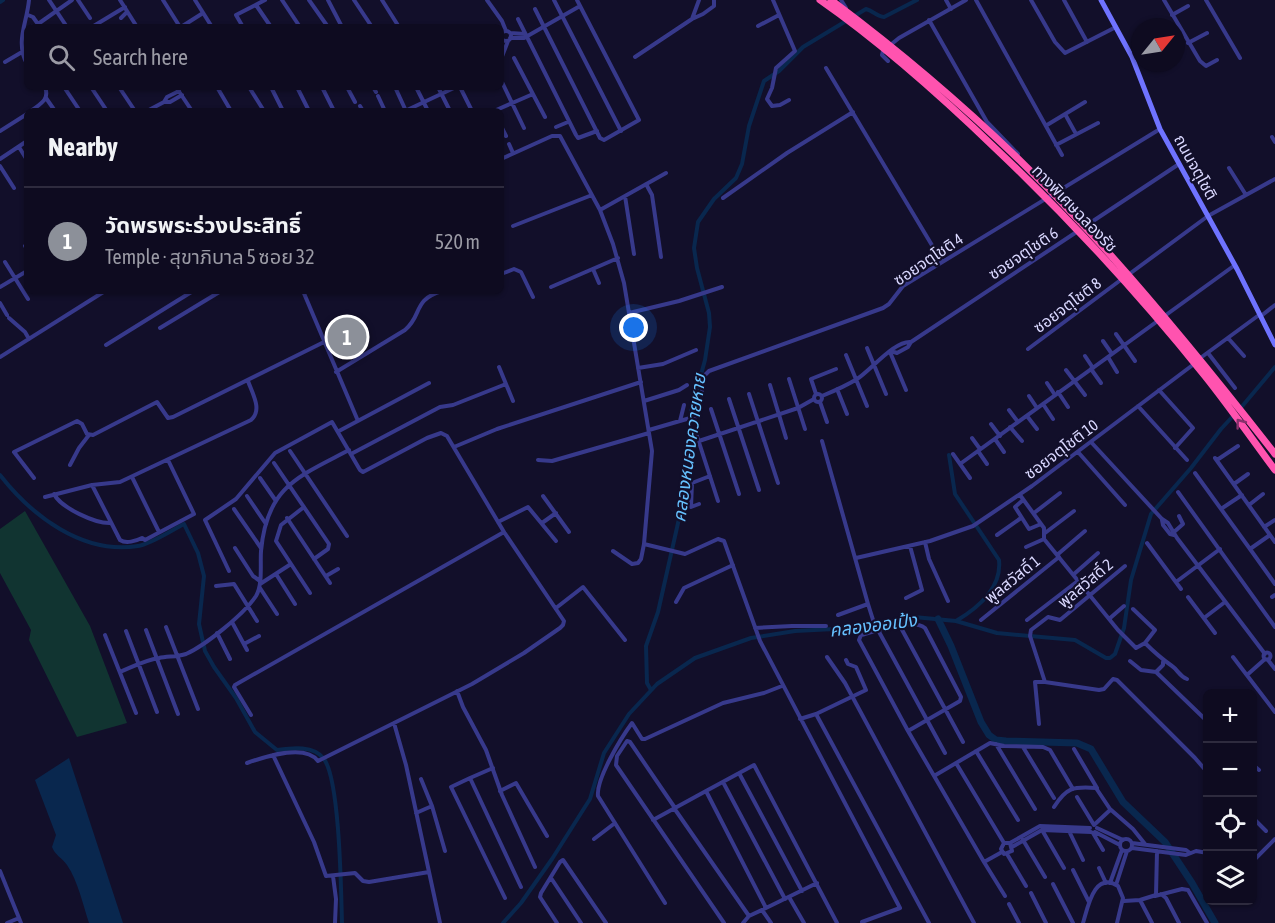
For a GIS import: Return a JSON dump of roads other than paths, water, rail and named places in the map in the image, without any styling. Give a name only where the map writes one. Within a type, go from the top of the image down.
[{"type":"highway","name":"ทางพิเศษฉลองรัช","points":[[820,0],[908,68],[964,118],[1075,227],[1119,273],[1162,324],[1275,470]]},
{"type":"highway","name":"ทางพิเศษฉลองรัช","points":[[831,0],[876,34],[969,113],[1059,200],[1121,267],[1196,355],[1275,454]]},
{"type":"street","points":[[28,24],[29,0]]},
{"type":"street","points":[[49,0],[65,24]]},
{"type":"street","points":[[41,24],[72,0]]},
{"type":"street","points":[[78,0],[90,18]]},
{"type":"street","points":[[120,0],[135,24]]},
{"type":"street","points":[[164,0],[178,24]]},
{"type":"street","points":[[195,0],[210,24]]},
{"type":"street","points":[[241,24],[236,15],[265,0]]},
{"type":"street","points":[[282,0],[298,24]]},
{"type":"street","points":[[309,0],[326,24]]},
{"type":"street","points":[[328,0],[340,24]]},
{"type":"street","points":[[354,0],[370,24]]},
{"type":"street","points":[[382,0],[397,24]]},
{"type":"street","points":[[487,0],[503,24]]},
{"type":"street","points":[[554,0],[621,131]]},
{"type":"street","points":[[535,9],[600,138],[604,140],[637,122],[638,117],[577,0]]},
{"type":"street","points":[[692,18],[699,0]]},
{"type":"street","points":[[635,57],[692,18],[704,14],[714,6],[714,0]]},
{"type":"street","points":[[773,0],[795,51],[776,68],[768,97],[769,103],[775,106],[789,100]]},
{"type":"street","points":[[841,0],[846,8]]},
{"type":"street","points":[[946,0],[951,9]]},
{"type":"street","points":[[888,61],[882,53],[894,40],[966,0]]},
{"type":"street","points":[[976,0],[1062,155]]},
{"type":"street","points":[[1031,0],[1055,42],[1065,53],[1116,27]]},
{"type":"street","points":[[1064,0],[1087,42]]},
{"type":"street","name":"ถนนจตุโชติ","points":[[1101,0],[1135,64],[1160,129],[1235,265],[1275,345]]},
{"type":"street","points":[[1164,0],[1196,56],[1204,65],[1217,60]]},
{"type":"street","points":[[1206,0],[1240,58]]},
{"type":"street","points":[[256,5],[269,24]]},
{"type":"street","points":[[504,43],[508,37],[527,35],[580,6]]},
{"type":"street","points":[[1172,15],[1188,6]]},
{"type":"street","points":[[121,18],[126,9]]},
{"type":"street","points":[[98,24],[126,9]]},
{"type":"street","points":[[185,24],[203,13]]},
{"type":"street","points":[[28,15],[33,17],[38,24]]},
{"type":"street","points":[[758,26],[779,15]]},
{"type":"street","points":[[518,19],[578,138],[597,131]]},
{"type":"street","points":[[929,20],[987,122],[1056,192]]},
{"type":"street","points":[[504,26],[508,37],[504,50]]},
{"type":"street","points":[[1188,43],[1207,33]]},
{"type":"street","points":[[24,34],[20,41],[24,57]]},
{"type":"street","points":[[5,62],[22,52]]},
{"type":"street","points":[[514,58],[545,117]]},
{"type":"street","points":[[826,68],[942,262]]},
{"type":"street","points":[[504,86],[524,129]]},
{"type":"street","points":[[45,90],[46,98],[53,108]]},
{"type":"street","points":[[66,90],[78,108]]},
{"type":"street","points":[[93,90],[105,108]]},
{"type":"street","points":[[120,90],[133,108]]},
{"type":"street","points":[[164,102],[177,90]]},
{"type":"street","points":[[179,90],[190,108]]},
{"type":"street","points":[[219,90],[229,108]]},
{"type":"street","points":[[251,90],[262,108]]},
{"type":"street","points":[[273,90],[282,108]]},
{"type":"street","points":[[298,90],[308,108]]},
{"type":"street","points":[[324,90],[332,108]]},
{"type":"street","points":[[349,90],[355,102]]},
{"type":"street","points":[[396,90],[405,108]]},
{"type":"street","points":[[418,90],[427,108]]},
{"type":"street","points":[[439,90],[448,108]]},
{"type":"street","points":[[412,108],[451,90]]},
{"type":"street","points":[[460,90],[470,108]]},
{"type":"street","points":[[376,92],[384,108]]},
{"type":"street","points":[[501,108],[533,94]]},
{"type":"street","points":[[153,108],[182,95]]},
{"type":"street","points":[[34,108],[46,98]]},
{"type":"street","points":[[1047,125],[1085,102]]},
{"type":"street","points":[[723,198],[778,158],[852,112]]},
{"type":"street","points":[[1065,114],[1076,134]]},
{"type":"street","points":[[0,131],[24,116]]},
{"type":"street","points":[[556,127],[568,122]]},
{"type":"street","points":[[1056,145],[1098,123]]},
{"type":"street","name":"ซอยจตุโชติ 4","points":[[680,422],[697,417],[705,375],[709,371],[883,308],[903,286],[1160,129]]},
{"type":"street","points":[[504,132],[506,136]]},
{"type":"street","points":[[504,158],[556,135],[570,154],[600,210],[618,258],[639,369],[651,456],[641,559],[635,564],[626,561],[613,551]]},
{"type":"street","points":[[1272,137],[1275,142]]},
{"type":"street","points":[[0,159],[24,143]]},
{"type":"street","points":[[509,144],[513,153]]},
{"type":"street","points":[[19,147],[24,155]]},
{"type":"street","name":"ซอยจตุโชติ 6","points":[[822,396],[856,380],[891,352],[894,347],[906,341],[911,342],[1179,164]]},
{"type":"street","points":[[0,165],[14,188]]},
{"type":"street","points":[[1229,168],[1246,195]]},
{"type":"street","points":[[600,210],[666,173]]},
{"type":"street","name":"ซอยจตุโชติ 8","points":[[1028,349],[1208,216],[1275,179]]},
{"type":"street","points":[[646,184],[652,195],[661,257]]},
{"type":"street","points":[[513,226],[592,195]]},
{"type":"street","points":[[625,196],[634,254]]},
{"type":"street","points":[[551,287],[618,258]]},
{"type":"street","points":[[5,261],[24,293]]},
{"type":"street","points":[[960,464],[1235,265]]},
{"type":"street","points":[[504,272],[514,269],[521,272],[533,297]]},
{"type":"street","points":[[593,269],[599,283]]},
{"type":"street","points":[[0,287],[24,273]]},
{"type":"street","points":[[629,313],[722,287]]},
{"type":"street","points":[[25,294],[28,299]]},
{"type":"street","points":[[0,357],[100,294]]},
{"type":"street","points":[[106,345],[188,294]]},
{"type":"street","points":[[160,328],[216,294]]},
{"type":"street","points":[[304,294],[358,421]]},
{"type":"street","points":[[336,372],[405,330],[423,300],[434,294]]},
{"type":"street","points":[[0,303],[8,317],[25,332],[29,339]]},
{"type":"street","name":"ซอยจตุโชติ 10","points":[[856,558],[925,542],[976,525],[1078,452],[1228,338],[1275,306]]},
{"type":"street","points":[[1268,332],[1275,327]]},
{"type":"street","points":[[1116,334],[1134,361]]},
{"type":"street","points":[[1228,338],[1244,356]]},
{"type":"street","points":[[1103,341],[1112,354]]},
{"type":"street","points":[[70,465],[89,435],[96,434],[155,403],[160,404],[168,418],[173,417],[324,342]]},
{"type":"street","points":[[867,348],[886,394]]},
{"type":"street","points":[[639,369],[663,364],[696,350]]},
{"type":"street","points":[[891,352],[906,390]]},
{"type":"street","points":[[1208,353],[1235,388]]},
{"type":"street","points":[[846,355],[867,406]]},
{"type":"street","points":[[1085,356],[1101,383]]},
{"type":"street","points":[[1108,357],[1117,372]]},
{"type":"street","points":[[499,367],[513,400]]},
{"type":"street","points":[[699,441],[798,408],[814,399],[816,394],[811,379],[836,369]]},
{"type":"street","points":[[1066,370],[1085,395]]},
{"type":"street","points":[[789,379],[805,429]]},
{"type":"street","points":[[45,497],[92,485],[117,483],[255,416],[257,409],[248,381]]},
{"type":"street","points":[[454,447],[497,429],[641,382]]},
{"type":"street","points":[[339,431],[429,383]]},
{"type":"street","points":[[1047,383],[1068,407]]},
{"type":"street","points":[[120,672],[156,658],[188,653],[232,622],[247,606],[255,597],[260,584],[261,549],[266,524],[276,501],[289,484],[305,473],[440,406],[453,405],[506,384]]},
{"type":"street","points":[[644,400],[679,390],[687,385]]},
{"type":"street","points":[[770,385],[786,438]]},
{"type":"street","points":[[837,389],[847,414]]},
{"type":"street","points":[[1159,390],[1192,428],[1174,448]]},
{"type":"street","points":[[749,394],[778,483]]},
{"type":"street","points":[[816,394],[822,396],[820,402],[827,422]]},
{"type":"street","points":[[1029,396],[1037,408]]},
{"type":"street","points":[[729,399],[759,490]]},
{"type":"street","points":[[814,399],[820,402]]},
{"type":"street","points":[[1043,404],[1053,418]]},
{"type":"street","points":[[538,460],[552,461],[680,422],[684,405]]},
{"type":"street","points":[[1138,406],[1187,460]]},
{"type":"street","points":[[711,409],[739,494]]},
{"type":"street","points":[[1009,410],[1018,422]]},
{"type":"street","points":[[1027,416],[1037,429]]},
{"type":"street","points":[[34,478],[14,452],[77,421],[82,424],[89,435]]},
{"type":"street","points":[[229,571],[205,520],[236,499],[275,453],[330,423],[334,423],[363,472],[439,433],[447,436],[504,532],[564,621],[560,628],[524,653],[457,691],[318,761],[310,754],[273,755],[247,763]]},
{"type":"street","points":[[991,424],[999,436]]},
{"type":"street","points":[[1011,427],[1022,441]]},
{"type":"street","points":[[695,430],[718,501]]},
{"type":"street","points":[[972,438],[987,464]]},
{"type":"street","points":[[995,439],[1004,452]]},
{"type":"street","points":[[822,441],[873,623]]},
{"type":"street","points":[[1091,441],[1168,523],[1275,669]]},
{"type":"street","points":[[1238,446],[1216,459],[1275,542]]},
{"type":"street","points":[[290,451],[347,536]]},
{"type":"street","points":[[1078,452],[1125,505]]},
{"type":"street","points":[[953,454],[970,478]]},
{"type":"street","points":[[92,485],[122,542],[137,541],[142,538],[145,540],[194,514],[168,460]]},
{"type":"street","points":[[274,463],[330,546],[314,559]]},
{"type":"street","points":[[1195,473],[1275,584]]},
{"type":"street","points":[[1234,484],[1248,474]]},
{"type":"street","points":[[699,504],[691,507],[692,483],[710,476]]},
{"type":"street","points":[[132,477],[159,532]]},
{"type":"street","points":[[260,478],[276,501]]},
{"type":"street","points":[[1178,492],[1275,627]]},
{"type":"street","points":[[1034,513],[1060,493]]},
{"type":"street","points":[[54,494],[60,503],[67,507],[99,522],[111,523]]},
{"type":"street","points":[[1249,505],[1263,494]]},
{"type":"street","points":[[1020,495],[1041,524],[1044,539],[1127,641],[1136,648],[1145,643],[1155,629],[1133,609]]},
{"type":"street","points":[[1221,509],[1242,495]]},
{"type":"street","points":[[247,496],[266,524]]},
{"type":"street","points":[[543,496],[569,532]]},
{"type":"street","points":[[1023,500],[1015,507],[1029,529],[1041,524]]},
{"type":"street","points":[[304,507],[287,518],[279,528],[276,541],[310,592]]},
{"type":"street","points":[[498,522],[528,507],[556,541]]},
{"type":"street","points":[[234,509],[261,549]]},
{"type":"street","points":[[1044,534],[1074,511]]},
{"type":"street","points":[[542,524],[556,513]]},
{"type":"street","points":[[1174,534],[1183,524],[1179,516]]},
{"type":"street","points":[[287,518],[330,583]]},
{"type":"street","points":[[997,536],[1021,518]]},
{"type":"street","points":[[1264,527],[1275,520]]},
{"type":"street","name":"พูลสวัสดิ์ 1","points":[[981,620],[1085,531]]},
{"type":"street","points":[[251,715],[235,685],[504,532]]},
{"type":"street","points":[[1250,549],[1270,535]]},
{"type":"street","points":[[644,544],[688,553],[720,539],[726,544],[760,641],[900,908],[862,922]]},
{"type":"street","points":[[1026,547],[1044,539]]},
{"type":"street","points":[[925,542],[929,559],[948,601]]},
{"type":"street","points":[[1147,543],[1181,589]]},
{"type":"street","points":[[906,598],[922,590],[910,546]]},
{"type":"street","points":[[235,548],[277,614]]},
{"type":"street","points":[[1176,582],[1220,549]]},
{"type":"street","points":[[1074,574],[1098,553]]},
{"type":"street","points":[[260,584],[291,564]]},
{"type":"street","points":[[676,602],[684,588],[733,565]]},
{"type":"street","name":"พูลสวัสดิ์ 2","points":[[1045,682],[1030,636],[1031,630],[1048,617],[1060,620],[1125,566]]},
{"type":"street","points":[[326,576],[338,569]]},
{"type":"street","points":[[276,574],[295,604]]},
{"type":"street","points":[[1027,620],[1079,580]]},
{"type":"street","points":[[216,586],[234,584],[257,621]]},
{"type":"street","points":[[556,608],[583,586],[625,640]]},
{"type":"street","points":[[1188,597],[1215,633]]},
{"type":"street","points":[[1204,618],[1225,602]]},
{"type":"street","points":[[838,615],[868,604]]},
{"type":"street","points":[[1109,619],[1124,606]]},
{"type":"street","points":[[232,622],[248,650]]},
{"type":"street","points":[[755,629],[826,626]]},
{"type":"street","points":[[900,626],[963,742]]},
{"type":"street","points":[[908,731],[960,699],[956,686],[924,627],[900,626],[861,635],[859,640],[908,731],[1005,896]]},
{"type":"street","points":[[166,627],[198,709]]},
{"type":"street","points":[[146,630],[178,714]]},
{"type":"street","points":[[878,630],[945,753]]},
{"type":"street","points":[[126,631],[157,712]]},
{"type":"street","points":[[217,633],[230,659]]},
{"type":"street","points":[[105,635],[136,713]]},
{"type":"street","points":[[244,644],[259,636]]},
{"type":"street","points":[[1145,643],[1163,662],[1186,679]]},
{"type":"street","points":[[1247,675],[1275,650]]},
{"type":"street","points":[[826,657],[831,666],[838,670],[974,923]]},
{"type":"street","points":[[1233,657],[1275,712]]},
{"type":"street","points":[[800,719],[865,691],[867,688],[856,667],[848,664],[846,660]]},
{"type":"street","points":[[1130,661],[1141,670],[1156,672],[1203,717]]},
{"type":"street","points":[[1156,672],[1163,662]]},
{"type":"street","points":[[1039,724],[1035,682],[1099,690],[1104,689],[1113,679],[1117,680],[1203,767]]},
{"type":"street","points":[[665,903],[598,796],[603,772],[632,723],[642,739],[645,739],[723,703],[782,686]]},
{"type":"street","points":[[457,691],[486,750],[500,791],[535,867]]},
{"type":"street","points":[[816,714],[929,923]]},
{"type":"street","points":[[394,723],[440,923]]},
{"type":"street","points":[[724,923],[616,765],[617,756],[627,741],[630,742],[749,916]]},
{"type":"street","points":[[934,776],[990,743],[996,743],[1004,746],[1048,748],[1072,789]]},
{"type":"street","points":[[996,743],[1035,809]]},
{"type":"street","points":[[1022,746],[1054,798]]},
{"type":"street","points":[[1074,749],[1110,809],[1145,844]]},
{"type":"street","points":[[976,751],[1018,820]]},
{"type":"street","points":[[273,755],[314,842],[325,875],[355,873],[363,881],[369,882],[429,872]]},
{"type":"street","points":[[956,763],[1004,843],[1011,845],[1042,828],[1069,829],[1093,830],[1157,851],[1165,849]]},
{"type":"street","points":[[653,820],[754,765],[837,923]]},
{"type":"street","points":[[493,768],[451,787],[505,898]]},
{"type":"street","points":[[739,773],[802,891]]},
{"type":"street","points":[[470,778],[522,887]]},
{"type":"street","points":[[421,779],[432,806],[445,851]]},
{"type":"street","points":[[723,782],[787,898],[804,923]]},
{"type":"street","points":[[500,791],[516,783],[547,836]]},
{"type":"street","points":[[1054,807],[1063,793],[1072,789],[1097,788]]},
{"type":"street","points":[[706,791],[771,923]]},
{"type":"street","points":[[1077,797],[1103,850]]},
{"type":"street","points":[[416,813],[432,806]]},
{"type":"street","points":[[1093,830],[1109,811]]},
{"type":"street","points":[[1257,822],[1266,831]]},
{"type":"street","points":[[594,839],[615,824]]},
{"type":"street","points":[[1042,828],[1064,868]]},
{"type":"street","points":[[1069,829],[1083,860]]},
{"type":"street","points":[[1093,830],[1123,849]]},
{"type":"street","points":[[1131,844],[1135,832]]},
{"type":"street","points":[[1022,839],[1045,877]]},
{"type":"street","points":[[1257,857],[1275,839]]},
{"type":"street","points":[[1116,885],[1123,849],[1122,840]]},
{"type":"street","points":[[1002,852],[1004,843]]},
{"type":"street","points":[[1108,883],[1123,849],[1131,844],[1203,853]]},
{"type":"street","points":[[1007,854],[1012,851],[1011,845]]},
{"type":"street","points":[[1154,896],[1157,888],[1157,851]]},
{"type":"street","points":[[984,862],[1002,852]]},
{"type":"street","points":[[1002,852],[1007,854],[1026,886]]},
{"type":"street","points":[[557,923],[540,897],[557,866],[563,860],[606,923]]},
{"type":"street","points":[[1099,868],[1108,883]]},
{"type":"street","points":[[1073,870],[1089,902]]},
{"type":"street","points":[[0,871],[21,923]]},
{"type":"street","points":[[334,875],[335,923]]},
{"type":"street","points":[[551,878],[581,923]]},
{"type":"street","points":[[743,923],[749,916],[817,883]]},
{"type":"street","points":[[1083,923],[1096,888],[1108,883],[1116,885],[1122,891],[1123,901],[1117,923]]},
{"type":"street","points":[[1053,884],[1073,923]]},
{"type":"street","points":[[1157,888],[1179,923]]},
{"type":"street","points":[[1123,901],[1140,900],[1182,889],[1188,890],[1207,923]]},
{"type":"street","points":[[1031,893],[1047,923]]},
{"type":"street","points":[[1140,900],[1152,923]]},
{"type":"street","points":[[1009,904],[1019,923]]},
{"type":"street","points":[[1119,915],[1124,923]]},
{"type":"street","points":[[7,923],[19,918]]},
{"type":"water","points":[[69,758],[123,923],[89,923],[74,878],[67,865],[52,847],[56,835],[35,780]]},
{"type":"waterway","name":"คลองหนองควายหาย","points":[[651,690],[647,683],[646,646],[658,612],[685,492],[691,411],[705,360],[710,327],[694,248],[698,222],[714,199],[736,178],[742,164],[749,126],[764,81],[779,71],[803,47],[866,9],[884,17],[917,0]]},
{"type":"waterway","name":"คลองออเป้ง","points":[[1239,410],[1275,367]]},
{"type":"waterway","name":"คลองออเป้ง","points":[[503,923],[521,903],[552,859],[590,799],[604,753],[629,714],[657,684],[695,658],[751,638],[795,631],[854,628],[914,617],[956,621],[997,633],[1075,640],[1106,658],[1110,658],[1115,654],[1124,628],[1131,580],[1151,514],[1234,415]]},
{"type":"waterway","points":[[949,455],[955,494],[999,560],[997,580],[993,588],[980,603],[956,621]]},
{"type":"waterway","points":[[0,475],[27,505],[43,518],[79,538],[98,544],[118,547],[143,545],[184,524],[198,553],[204,576],[199,624],[205,651],[214,667],[236,698],[255,732],[277,750],[302,748],[315,751],[324,759],[329,771],[339,838],[342,923]]},
{"type":"waterway","points":[[938,619],[981,722],[989,735],[996,740],[1006,741],[1077,743],[1091,749],[1123,802],[1165,842],[1215,923]]},
{"type":"place","name":"วัดพรพระร่วงประสิทธิ์","points":[[347,337]]}]
